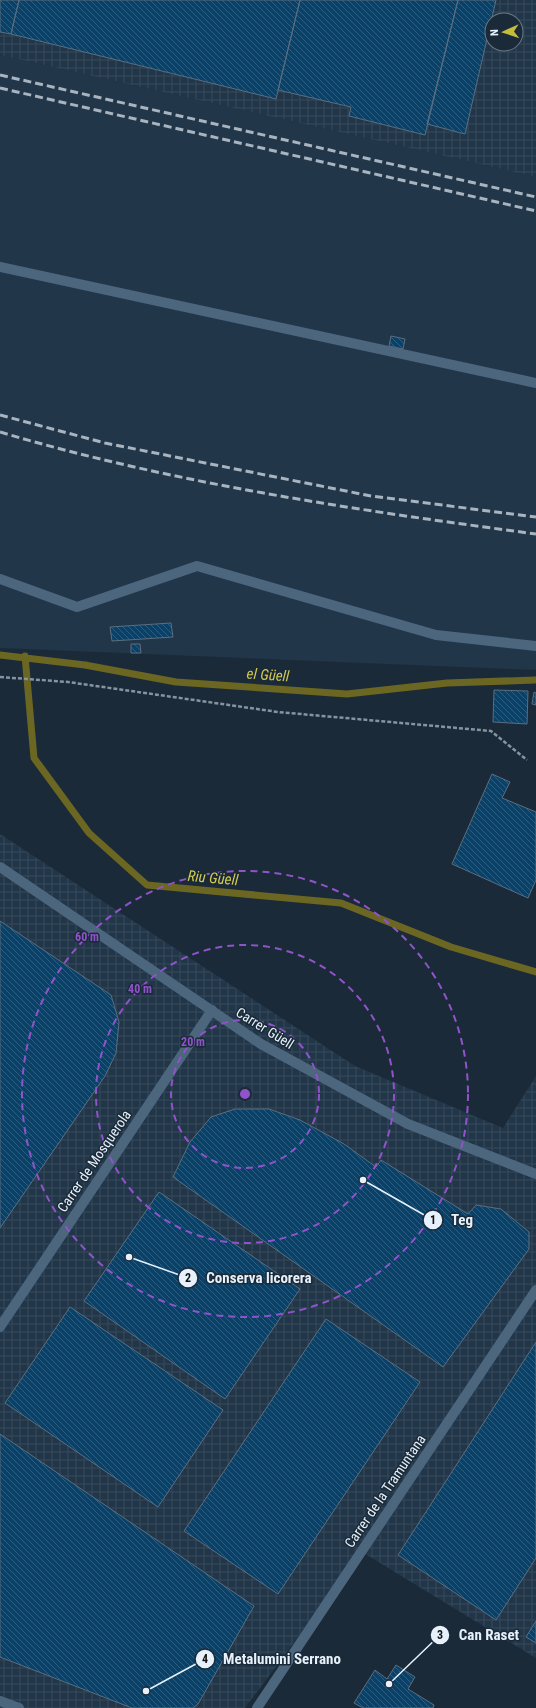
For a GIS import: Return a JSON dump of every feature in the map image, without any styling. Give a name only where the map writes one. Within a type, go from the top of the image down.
[{"type":"street","points":[[0,267],[536,383]]},
{"type":"street","points":[[0,579],[78,607],[197,566],[436,635],[536,646]]},
{"type":"street","name":"Carrer Güell","points":[[0,867],[261,1044],[408,1124],[536,1174]]},
{"type":"street","name":"Carrer de Mosquerola","points":[[0,1327],[212,1010]]},
{"type":"street","name":"Carrer de la Tramuntana","points":[[257,1708],[536,1290]]},
{"type":"street","points":[[0,1701],[20,1708]]},
{"type":"path","points":[[0,677],[68,682],[278,712],[491,731],[527,760]]},
{"type":"shaded area","points":[[0,0],[536,0],[536,177],[0,55]]},
{"type":"shaded area","points":[[0,55],[536,177],[536,670],[0,648]]},
{"type":"shaded area","points":[[0,834],[355,1066],[503,1128],[536,1076],[536,1658],[362,1552],[245,1708],[0,1708]]},
{"type":"building","points":[[0,0],[19,0],[11,34],[0,32]]},
{"type":"building","points":[[19,0],[300,0],[276,99],[11,34]]},
{"type":"building","points":[[300,0],[458,0],[425,135],[349,116],[351,107],[278,90]]},
{"type":"building","points":[[458,0],[496,0],[493,12],[484,12],[484,52],[465,134],[427,124]]},
{"type":"building","points":[[391,336],[405,339],[403,349],[389,346]]},
{"type":"building","points":[[171,623],[173,637],[112,641],[110,627]]},
{"type":"building","points":[[131,644],[140,644],[141,653],[131,653]]},
{"type":"building","points":[[494,690],[528,691],[527,724],[493,722]]},
{"type":"building","points":[[534,692],[536,693],[536,705],[532,704]]},
{"type":"building","points":[[492,774],[510,782],[502,798],[536,812],[536,880],[528,898],[452,864]]},
{"type":"building","points":[[0,921],[111,995],[119,1022],[116,1053],[105,1076],[0,1228]]},
{"type":"building","points":[[235,1109],[269,1109],[300,1120],[344,1144],[376,1167],[381,1160],[468,1214],[476,1205],[501,1209],[529,1232],[529,1249],[443,1367],[173,1177],[190,1142],[211,1117]]},
{"type":"building","points":[[159,1192],[300,1289],[225,1399],[84,1301]]},
{"type":"building","points":[[70,1307],[223,1410],[158,1507],[5,1403]]},
{"type":"building","points":[[326,1319],[420,1382],[278,1594],[184,1531]]},
{"type":"building","points":[[536,1342],[536,1558],[496,1620],[398,1555]]},
{"type":"building","points":[[0,1434],[254,1606],[198,1704],[193,1708],[132,1708],[0,1657]]},
{"type":"building","points":[[536,1621],[536,1643],[526,1637]]},
{"type":"building","points":[[396,1665],[415,1677],[408,1689],[434,1705],[433,1708],[363,1708],[354,1703],[375,1670],[387,1679]]},
{"type":"waterway","name":"el Güell","points":[[0,655],[85,665],[176,682],[347,694],[447,683],[536,680]]},
{"type":"waterway","name":"Riu Güell","points":[[25,656],[34,758],[89,833],[147,885],[341,903],[451,947],[536,972]]},
{"type":"railway","points":[[0,75],[536,197]]},
{"type":"railway","points":[[0,88],[536,211]]},
{"type":"railway","points":[[0,415],[105,443],[371,496],[536,517]]},
{"type":"railway","points":[[0,432],[132,466],[266,494],[536,534]]},
{"type":"place","name":"Teg","points":[[363,1180]]},
{"type":"place","name":"Conserva licorera","points":[[129,1257]]},
{"type":"place","name":"Can Raset","points":[[389,1684]]},
{"type":"place","name":"Metalumini Serrano","points":[[146,1691]]}]
